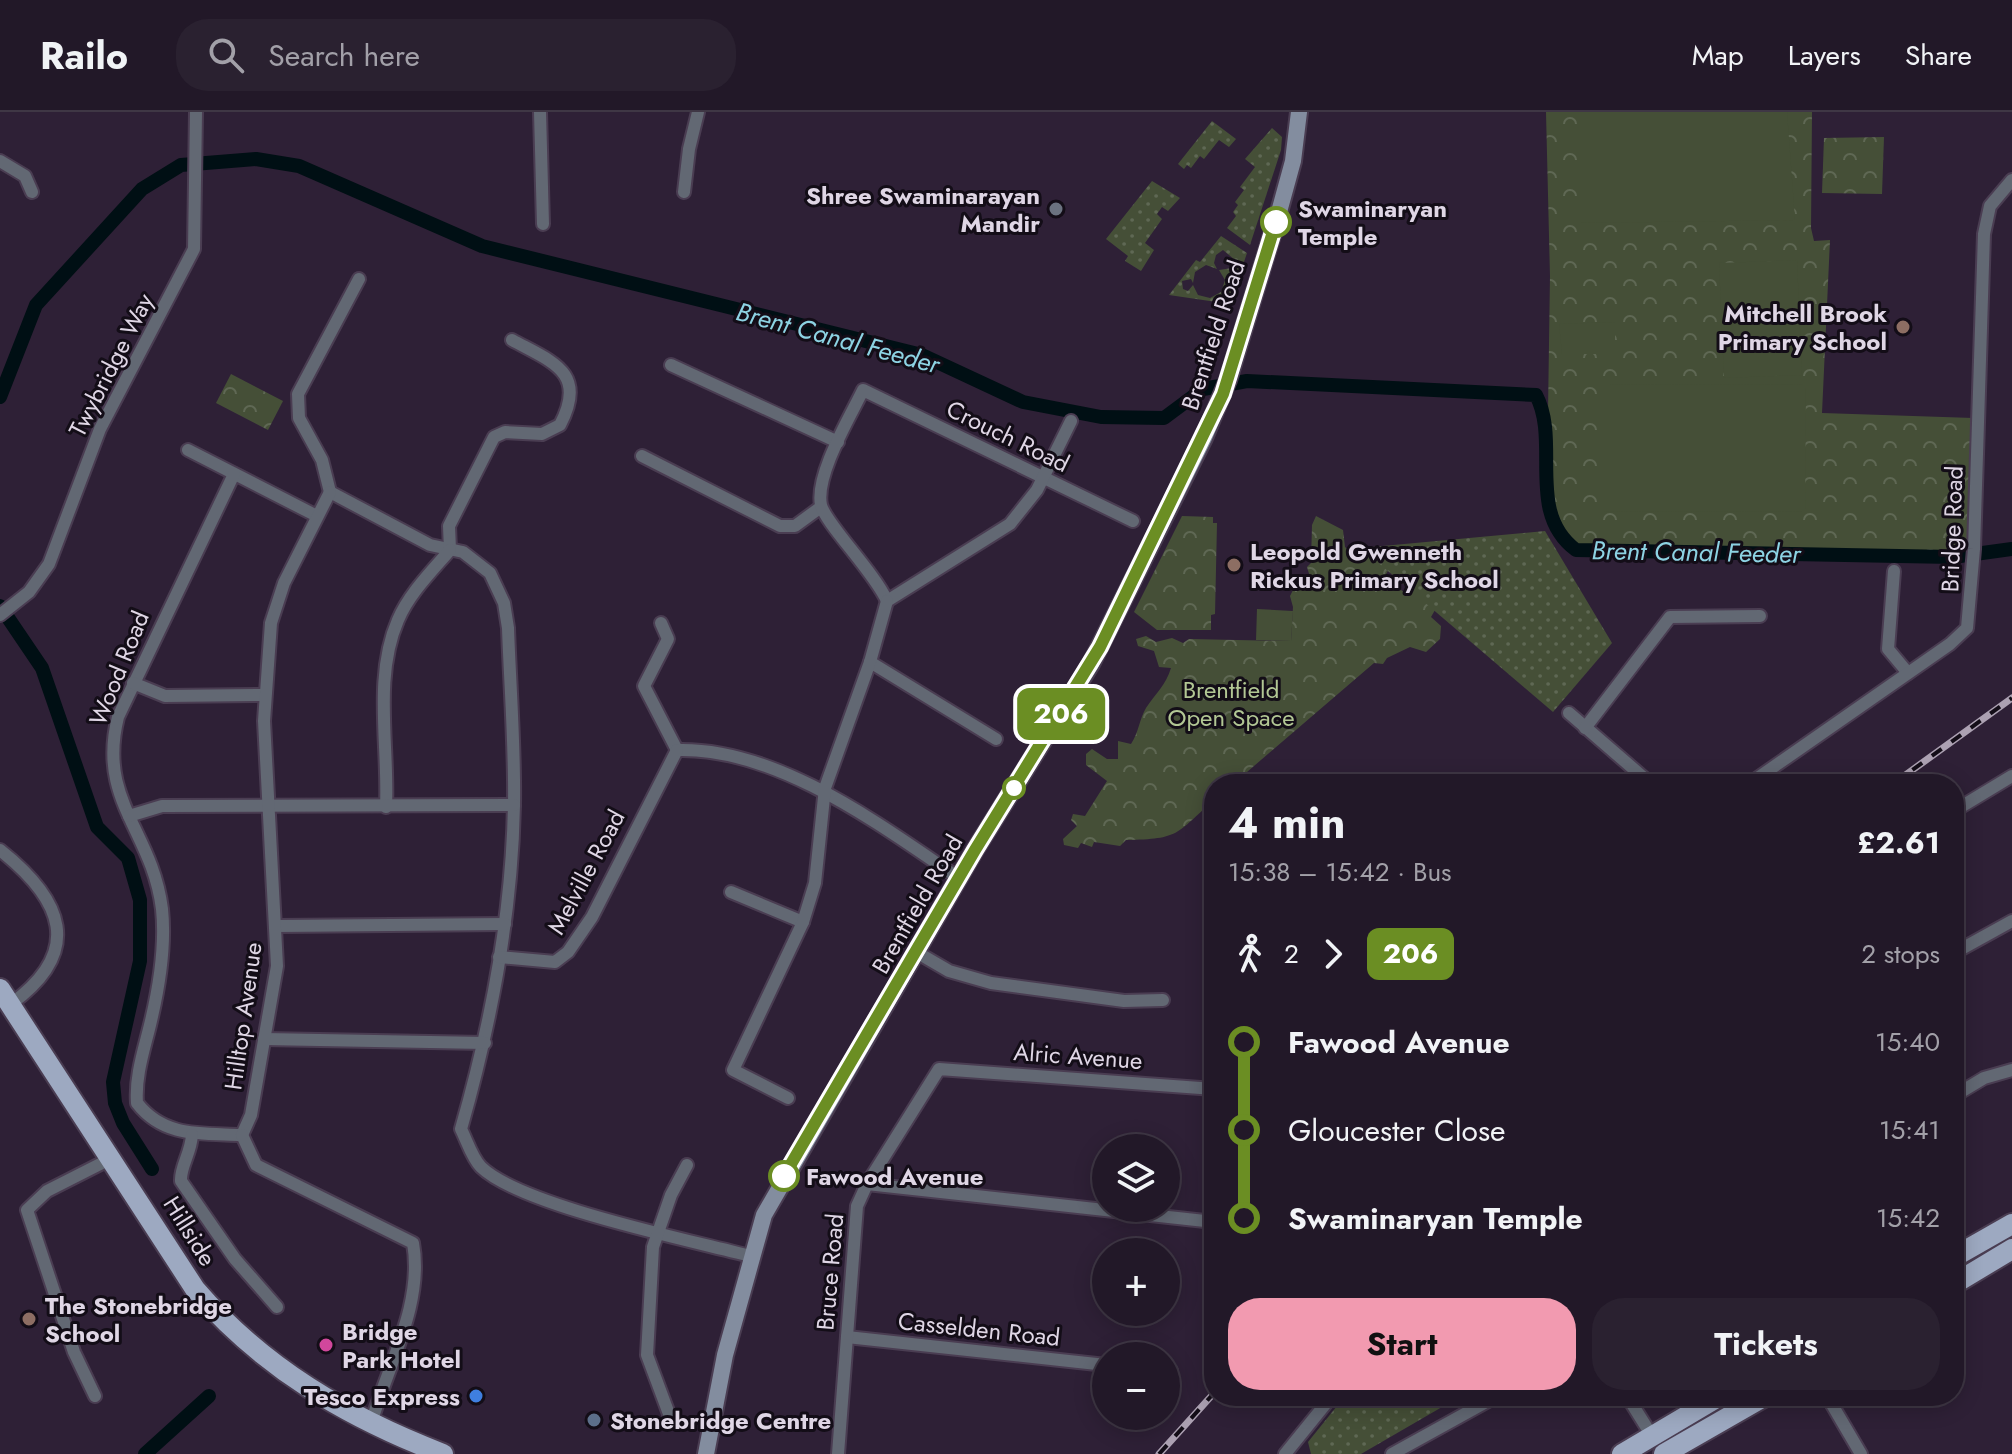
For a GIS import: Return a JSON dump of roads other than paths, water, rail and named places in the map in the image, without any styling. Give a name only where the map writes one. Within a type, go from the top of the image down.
[{"type":"main road","name":"Hillside","points":[[5,997],[195,1289],[220,1318],[280,1369],[371,1424],[443,1454]]},
{"type":"main road","points":[[1964,1251],[2012,1224]]},
{"type":"main road","points":[[1964,1278],[2012,1249]]},
{"type":"main road","points":[[1622,1454],[1703,1406]]},
{"type":"main road","points":[[1664,1454],[1748,1406]]},
{"type":"street","name":"Twybridge Way","points":[[5,612],[29,592],[49,564],[100,429],[194,249],[198,171],[196,112]]},
{"type":"street","points":[[540,112],[543,224]]},
{"type":"street","points":[[684,192],[689,149],[698,112]]},
{"type":"street","name":"Brentfield Road","points":[[706,1454],[725,1355],[764,1215],[788,1169],[960,879],[1091,664],[1194,460],[1226,385],[1292,169],[1299,112]]},
{"type":"street","points":[[0,161],[25,176],[32,192]]},
{"type":"street","name":"Bridge Road","points":[[1762,774],[1908,673],[1967,628],[1971,611],[1984,234],[1990,206],[2012,180]]},
{"type":"street","points":[[359,279],[298,394],[296,406],[322,460],[330,492],[430,545],[463,552],[490,573],[504,603],[508,628],[514,805],[505,924],[485,1043],[461,1129],[480,1166],[499,1179],[543,1198],[754,1257]]},
{"type":"street","points":[[386,807],[386,668],[398,620],[411,597],[450,550],[449,526],[494,437],[505,432],[542,434],[560,425],[570,403],[567,376],[557,363],[512,340]]},
{"type":"street","points":[[671,365],[838,442],[821,488],[821,507],[879,581],[887,601],[870,662],[825,794],[815,883],[803,922],[733,1070],[788,1098]]},
{"type":"street","name":"Crouch Road","points":[[838,442],[863,390],[1133,521]]},
{"type":"street","points":[[887,601],[1010,524],[1030,500],[1071,421]]},
{"type":"street","points":[[188,450],[315,515]]},
{"type":"street","points":[[642,456],[780,526],[795,526],[821,507]]},
{"type":"street","name":"Wood Road","points":[[234,474],[133,683],[112,741],[111,767],[116,788],[149,853],[162,913],[156,999],[136,1086],[137,1103],[159,1123],[192,1135],[242,1135]]},
{"type":"street","name":"Hilltop Avenue","points":[[242,1135],[248,1127],[277,966],[277,926],[267,806],[265,695],[276,604],[315,515],[330,492]]},
{"type":"street","points":[[1894,571],[1888,649],[1908,673]]},
{"type":"street","points":[[1585,728],[1670,617],[1760,616]]},
{"type":"street","points":[[661,623],[668,639],[644,686],[677,750],[697,749],[778,769],[825,794],[960,879]]},
{"type":"street","points":[[870,662],[996,739]]},
{"type":"street","points":[[133,683],[165,696],[265,695]]},
{"type":"street","points":[[1569,713],[1639,774]]},
{"type":"street","name":"Melville Road","points":[[499,957],[555,962],[568,952],[592,917],[677,750]]},
{"type":"street","points":[[1964,805],[2012,776]]},
{"type":"street","points":[[129,816],[162,806],[514,805]]},
{"type":"street","points":[[0,850],[38,883],[52,906],[57,936],[45,975],[5,997]]},
{"type":"street","points":[[731,892],[803,922]]},
{"type":"street","points":[[1964,947],[2012,921]]},
{"type":"street","points":[[277,926],[505,924]]},
{"type":"street","points":[[918,953],[949,971],[991,983],[1124,1001],[1163,1000]]},
{"type":"street","points":[[264,1039],[485,1043]]},
{"type":"street","name":"Alric Avenue","points":[[939,1069],[1204,1088]]},
{"type":"street","name":"Bruce Road","points":[[838,1454],[857,1206],[867,1184],[939,1069]]},
{"type":"street","points":[[1964,1090],[1984,1078],[2012,1070]]},
{"type":"street","points":[[192,1135],[192,1152],[181,1173],[181,1181],[235,1259],[277,1307]]},
{"type":"street","points":[[242,1135],[256,1165],[413,1243],[417,1265],[407,1314],[371,1424]]},
{"type":"street","points":[[95,1396],[74,1352],[27,1210],[47,1191],[112,1158]]},
{"type":"street","points":[[669,1414],[647,1355],[653,1247],[687,1165]]},
{"type":"street","points":[[867,1184],[1204,1221]]},
{"type":"street","name":"Casselden Road","points":[[847,1337],[1092,1363]]},
{"type":"street","points":[[1285,1454],[1324,1406]]},
{"type":"street","points":[[1392,1454],[1479,1406]]},
{"type":"street","points":[[1633,1406],[1652,1436]]},
{"type":"street","points":[[1833,1406],[1861,1454]]},
{"type":"street","name":"Brentfield Road","points":[[698,1454],[714,1414]]},
{"type":"waterway","name":"Brent Canal Feeder","points":[[0,397],[36,305],[142,189],[181,165],[256,159],[299,166],[482,246],[922,355],[1023,402],[1101,417],[1164,418],[1203,389],[1247,381],[1536,395],[1546,434],[1546,476],[1552,516],[1561,534],[1576,550],[1953,557],[2012,549]]},
{"type":"waterway","name":"Brent Canal Feeder","points":[[0,606],[42,668],[97,827],[128,858],[140,900],[140,961],[113,1082],[115,1103],[123,1123],[152,1169]]},
{"type":"waterway","name":"Brent Canal Feeder","points":[[145,1454],[209,1396]]},
{"type":"railway","points":[[1907,774],[2012,698]]},
{"type":"railway","points":[[1159,1454],[1204,1404]]},
{"type":"place","name":"Shree Swaminarayan Mandir","points":[[1056,209]]},
{"type":"place","name":"Swaminaryan Temple","points":[[1276,222]]},
{"type":"place","name":"Mitchell Brook Primary School","points":[[1903,327]]},
{"type":"place","name":"Leopold Gwenneth Rickus Primary School","points":[[1234,565]]},
{"type":"place","name":"Fawood Avenue","points":[[784,1176]]},
{"type":"place","name":"The Stonebridge School","points":[[29,1319]]},
{"type":"place","name":"Bridge Park Hotel","points":[[326,1345]]},
{"type":"place","name":"Tesco Express","points":[[476,1396]]},
{"type":"place","name":"Stonebridge Centre","points":[[594,1420]]},
{"type":"park label","name":"Brentfield Open Space","points":[[1231,703]]}]
